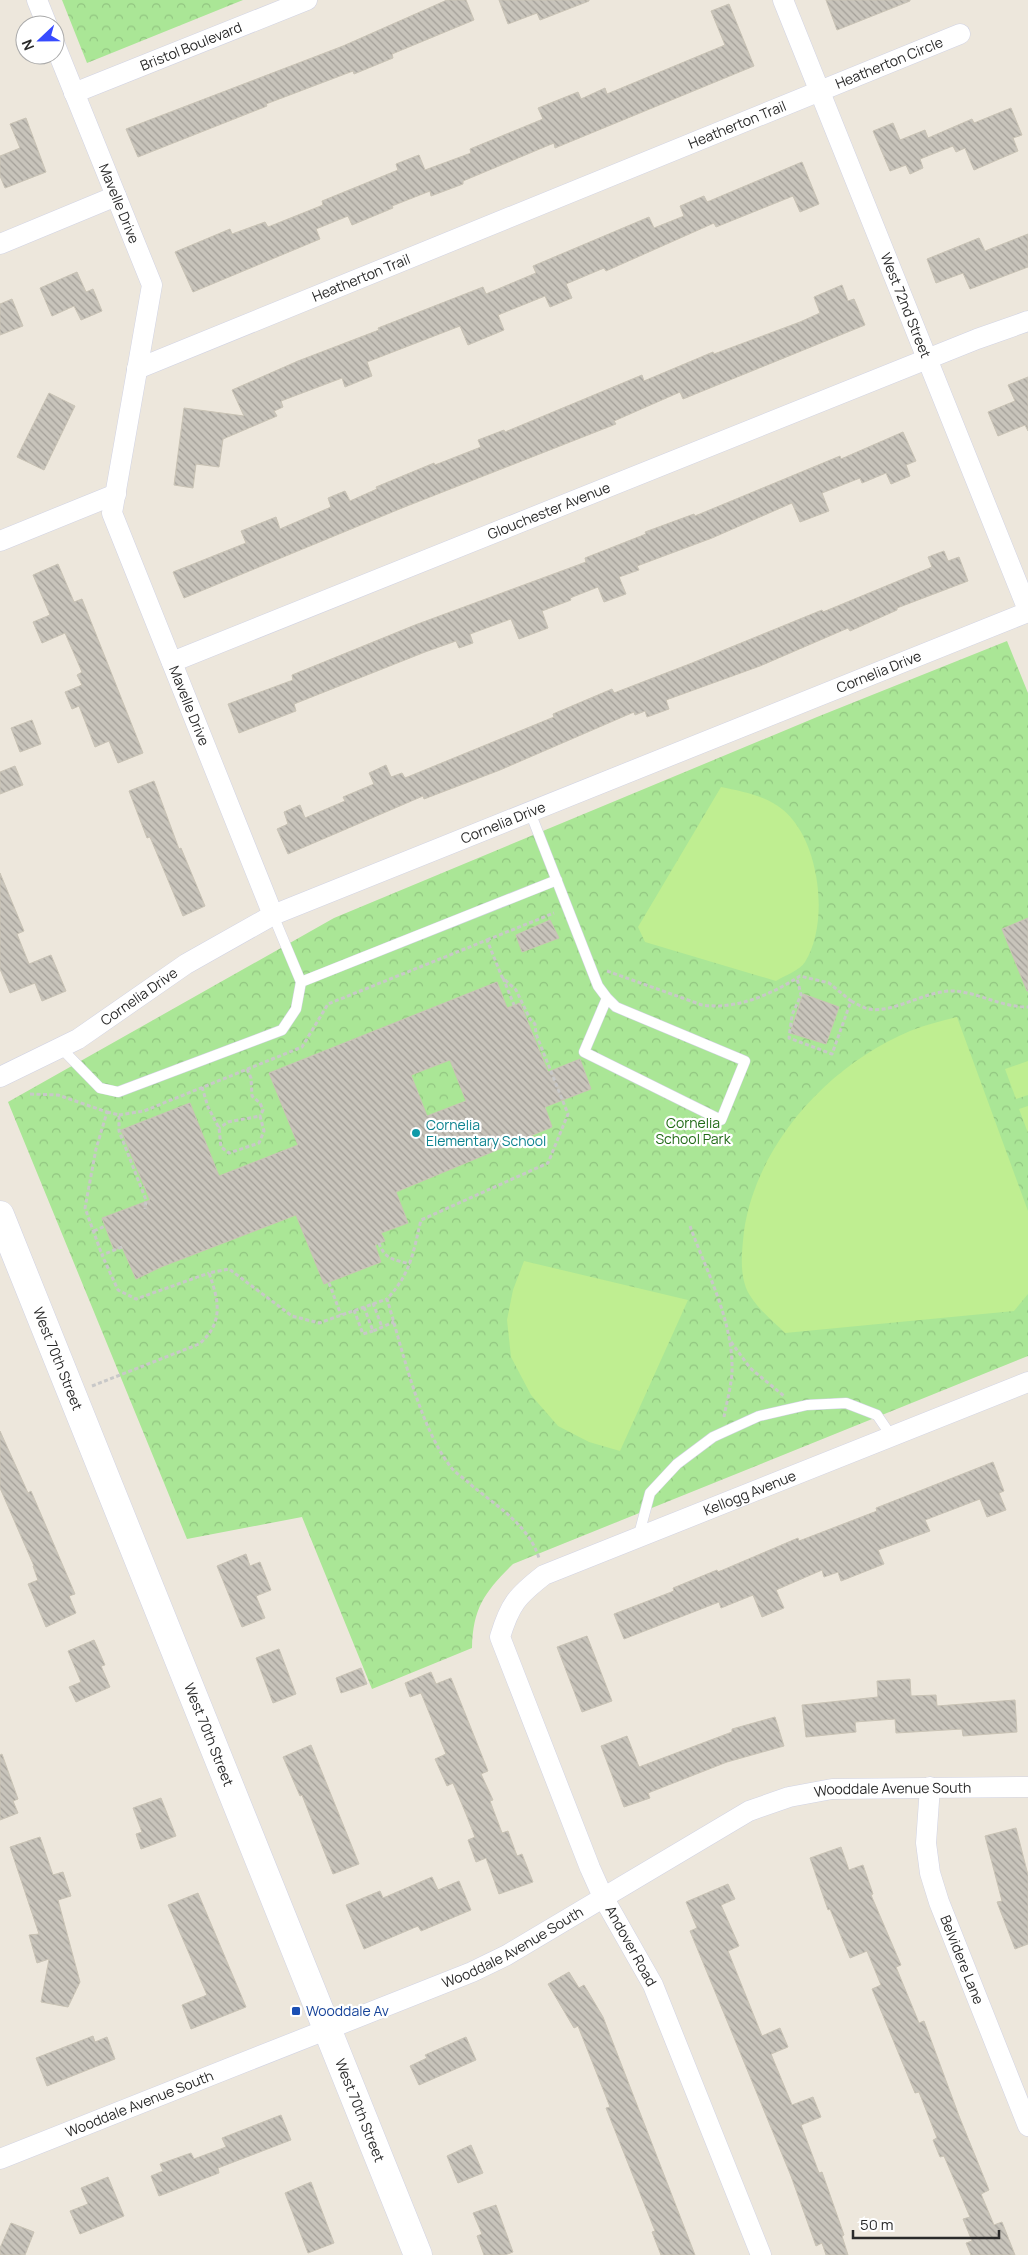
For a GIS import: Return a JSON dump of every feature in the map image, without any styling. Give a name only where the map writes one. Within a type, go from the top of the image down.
[{"type":"street","points":[[37,0],[43,15]]},
{"type":"street","name":"Bristol Boulevard","points":[[74,93],[308,0]]},
{"type":"street","name":"West 72nd Street","points":[[783,0],[1028,611]]},
{"type":"street","name":"Heatherton Circle","points":[[820,93],[960,34]]},
{"type":"street","name":"Mavelle Drive","points":[[63,65],[152,285],[137,369]]},
{"type":"street","name":"Heatherton Trail","points":[[137,369],[820,93]]},
{"type":"street","points":[[0,244],[116,196]]},
{"type":"street","name":"Glouchester Avenue","points":[[172,662],[926,359],[1028,321]]},
{"type":"street","points":[[0,541],[116,494],[137,369]]},
{"type":"street","name":"Mavelle Drive","points":[[116,494],[112,513],[273,915]]},
{"type":"street","name":"Cornelia Drive","points":[[0,1077],[61,1048],[151,990],[186,964],[273,915],[1028,611]]},
{"type":"street","name":"West 70th Street","points":[[0,1215],[418,2255]]},
{"type":"street","name":"Kellogg Avenue","points":[[500,1637],[508,1610],[524,1591],[544,1575],[1028,1382]]},
{"type":"street","name":"Andover Road","points":[[500,1637],[590,1868],[603,1897],[657,1994],[761,2255]]},
{"type":"street","name":"Belvidere Lane","points":[[930,1787],[926,1843],[930,1873],[939,1902],[1028,2126]]},
{"type":"street","name":"Wooddale Avenue South","points":[[0,2159],[472,1972],[507,1955],[749,1811],[789,1797],[832,1789],[1028,1787]]},
{"type":"lane","points":[[530,812],[598,986],[607,998],[616,1006],[745,1061],[721,1120],[584,1052],[607,998]]},
{"type":"lane","points":[[301,982],[557,880]]},
{"type":"lane","points":[[61,1048],[100,1088],[118,1092],[282,1030],[296,1009],[301,982],[273,915]]},
{"type":"lane","points":[[638,1538],[650,1493],[677,1464],[713,1437],[759,1416],[797,1407],[846,1403],[876,1415],[892,1437]]},
{"type":"path","points":[[30,1094],[58,1095],[119,1115],[140,1112],[302,1047],[328,1004],[554,912],[560,919]]},
{"type":"path","points":[[487,940],[514,1005]]},
{"type":"path","points":[[583,947],[601,968],[611,973],[702,1005],[717,1007],[755,999],[800,976],[829,982],[851,1001],[869,1009],[884,1009],[931,993],[955,991],[981,996],[1010,1007],[1028,1007]]},
{"type":"path","points":[[107,1112],[85,1208],[102,1255],[118,1290],[136,1299],[228,1268],[292,1316],[319,1322],[341,1315],[387,1298],[401,1284],[410,1264],[421,1220],[548,1163],[568,1114],[536,1034],[535,1024],[530,1019],[516,990],[502,976]]},
{"type":"path","points":[[797,978],[801,995],[792,1015],[789,1038],[832,1054],[851,1001]]},
{"type":"path","points":[[202,1087],[208,1107],[219,1128],[222,1147],[228,1153],[260,1143],[264,1131],[260,1116],[263,1110],[260,1103],[252,1096],[251,1078],[246,1069]]},
{"type":"path","points":[[119,1115],[119,1131],[145,1192],[145,1209]]},
{"type":"path","points":[[219,1128],[228,1122],[260,1116]]},
{"type":"path","points":[[94,1231],[105,1226]]},
{"type":"path","points":[[690,1226],[731,1341],[732,1367],[722,1433]]},
{"type":"path","points":[[379,1243],[382,1252],[388,1258],[410,1264]]},
{"type":"path","points":[[102,1255],[122,1247]]},
{"type":"path","points":[[91,1386],[198,1344],[210,1335],[217,1315],[217,1297],[209,1273]]},
{"type":"path","points":[[329,1283],[341,1315]]},
{"type":"path","points":[[387,1298],[417,1398],[438,1446],[451,1467],[515,1521],[531,1538],[544,1575]]},
{"type":"path","points":[[374,1303],[382,1327]]},
{"type":"path","points":[[364,1307],[373,1331]]},
{"type":"path","points":[[354,1310],[363,1334],[394,1322]]},
{"type":"path","points":[[731,1341],[750,1368],[797,1407]]},
{"type":"green space","points":[[62,0],[243,0],[87,63]]},
{"type":"green space","name":"Cornelia School Park","points":[[1007,641],[1028,693],[1028,1356],[513,1564],[495,1583],[482,1601],[475,1622],[472,1648],[372,1689],[302,1517],[187,1539],[8,1102],[334,918],[817,717]]},
{"type":"green space","points":[[721,787],[745,792],[776,804],[795,823],[805,840],[813,860],[819,904],[813,945],[803,965],[776,981],[645,942],[638,927]]},
{"type":"green space","points":[[957,1017],[1028,1211],[1028,1294],[1014,1311],[785,1333],[754,1302],[744,1282],[742,1256],[744,1231],[752,1199],[764,1167],[781,1138],[802,1111],[825,1086],[852,1064],[880,1046],[910,1031]]},
{"type":"green space","points":[[1028,1061],[1028,1095],[1016,1099],[1005,1069]]},
{"type":"green space","points":[[1028,1106],[1028,1133],[1019,1109]]},
{"type":"green space","points":[[524,1261],[688,1300],[620,1451],[589,1442],[558,1426],[531,1395],[511,1357],[507,1320],[513,1290]]},
{"type":"building","points":[[447,0],[466,0],[474,20],[392,54],[393,58],[354,74],[353,71],[266,104],[267,106],[138,157],[126,129],[343,46]]},
{"type":"building","points":[[499,0],[589,1],[540,20],[537,13],[508,24]]},
{"type":"building","points":[[826,0],[910,0],[910,1],[837,30]]},
{"type":"building","points":[[729,4],[754,66],[555,148],[554,143],[463,181],[463,184],[431,196],[430,191],[352,225],[348,216],[316,229],[320,239],[193,292],[175,252],[230,229],[232,234],[265,222],[268,227],[323,205],[322,201],[398,170],[396,164],[419,155],[425,170],[471,153],[470,149],[543,119],[538,108],[578,92],[581,99],[605,88],[607,94],[725,45],[711,11]]},
{"type":"building","points":[[1011,108],[1022,135],[1013,138],[1018,151],[974,170],[965,148],[956,152],[953,146],[920,159],[923,168],[910,174],[906,165],[890,171],[873,131],[893,123],[900,140],[925,130],[928,138],[972,119],[974,123]]},
{"type":"building","points":[[26,118],[46,172],[5,188],[0,176],[0,156],[20,148],[10,124]]},
{"type":"building","points":[[802,162],[819,204],[800,212],[793,196],[716,227],[714,223],[606,271],[604,268],[566,284],[572,298],[550,307],[545,296],[498,315],[504,330],[468,345],[460,326],[367,362],[372,376],[345,387],[342,378],[281,401],[283,407],[274,411],[277,416],[223,439],[219,467],[196,464],[193,488],[174,485],[184,408],[244,416],[232,390],[298,361],[379,330],[378,328],[483,287],[486,294],[536,273],[533,266],[649,217],[654,228],[684,216],[680,206],[704,196],[707,202]]},
{"type":"building","points":[[1028,234],[1028,267],[970,289],[963,273],[936,283],[927,259],[979,238],[985,251]]},
{"type":"building","points":[[77,272],[86,292],[93,289],[102,311],[81,320],[74,306],[52,316],[40,288]]},
{"type":"building","points":[[842,285],[848,301],[854,299],[865,325],[683,399],[680,392],[614,421],[616,424],[402,508],[184,598],[173,572],[246,543],[241,531],[276,517],[280,529],[331,507],[328,498],[345,491],[350,501],[377,489],[376,487],[434,463],[435,465],[481,447],[478,440],[504,430],[505,432],[642,375],[644,381],[713,352],[714,354],[800,322],[820,313],[814,297]]},
{"type":"building","points":[[12,299],[23,326],[0,335],[0,304]]},
{"type":"building","points":[[1028,377],[1028,431],[1025,425],[998,436],[988,412],[1015,401],[1008,385]]},
{"type":"building","points":[[49,393],[75,406],[44,470],[17,457]]},
{"type":"building","points":[[903,432],[916,461],[906,465],[910,476],[891,484],[886,473],[862,483],[860,478],[822,493],[829,511],[800,522],[792,503],[712,538],[637,566],[639,570],[619,577],[626,594],[604,602],[598,587],[542,611],[548,628],[519,639],[511,619],[470,634],[473,643],[459,648],[456,641],[425,652],[294,704],[296,711],[239,733],[228,704],[293,680],[292,675],[415,625],[586,562],[585,558],[646,534],[645,532],[694,514],[695,516],[840,456],[841,459]]},
{"type":"building","points":[[944,551],[948,561],[959,557],[968,581],[897,608],[897,610],[850,631],[848,628],[760,666],[666,700],[669,709],[647,717],[645,711],[635,715],[634,712],[500,770],[424,799],[423,796],[288,854],[277,829],[288,824],[284,812],[300,805],[305,818],[345,801],[343,797],[374,784],[369,773],[386,765],[391,777],[402,773],[405,778],[554,717],[553,714],[612,689],[614,693],[822,610],[823,612],[932,567],[928,557]]},
{"type":"building","points":[[58,564],[74,602],[82,599],[143,753],[118,763],[109,741],[95,747],[79,706],[72,709],[65,692],[82,685],[77,675],[82,672],[65,633],[42,643],[33,622],[50,615],[33,575]]},
{"type":"building","points":[[32,720],[41,744],[20,752],[11,728]]},
{"type":"building","points":[[15,766],[23,785],[0,794],[0,772]]},
{"type":"building","points":[[154,781],[179,849],[181,848],[205,906],[183,916],[150,837],[147,838],[129,791]]},
{"type":"building","points":[[0,873],[24,931],[17,934],[29,964],[51,955],[66,991],[42,1001],[35,983],[10,993],[0,969]]},
{"type":"building","points":[[1028,918],[1028,991],[1027,991],[1002,929]]},
{"type":"building","points":[[550,920],[559,938],[522,952],[516,935]]},
{"type":"building","name":"Cornelia Elementary School","points":[[497,982],[507,1008],[520,1003],[548,1072],[580,1059],[591,1089],[545,1107],[552,1127],[396,1192],[408,1223],[381,1233],[385,1241],[375,1245],[381,1262],[324,1284],[296,1215],[161,1267],[136,1279],[122,1247],[114,1250],[102,1218],[150,1200],[121,1130],[190,1103],[219,1176],[298,1145],[269,1073]],"holes":[[[450,1060],[466,1101],[427,1116],[411,1075]]]},
{"type":"building","points":[[803,994],[839,1007],[826,1044],[790,1033]]},
{"type":"building","points":[[0,1431],[28,1493],[31,1491],[75,1594],[69,1596],[76,1613],[46,1627],[28,1584],[38,1580],[34,1566],[0,1488]]},
{"type":"building","points":[[993,1462],[1004,1491],[999,1493],[1006,1510],[987,1517],[980,1499],[925,1520],[930,1531],[878,1550],[884,1564],[841,1581],[838,1572],[824,1577],[822,1570],[776,1590],[784,1608],[762,1617],[753,1595],[721,1608],[719,1602],[624,1639],[614,1614],[674,1591],[673,1588],[717,1570],[718,1572],[798,1538],[799,1541],[877,1511],[876,1508]]},
{"type":"building","points":[[246,1554],[250,1566],[260,1562],[271,1590],[256,1596],[265,1618],[242,1627],[217,1566]]},
{"type":"building","points":[[587,1636],[612,1701],[582,1712],[557,1647]]},
{"type":"building","points":[[94,1640],[105,1665],[101,1666],[110,1687],[76,1702],[69,1687],[81,1682],[68,1651]]},
{"type":"building","points":[[279,1649],[296,1694],[273,1703],[256,1658]]},
{"type":"building","points":[[361,1668],[367,1684],[341,1693],[336,1678]]},
{"type":"building","points":[[431,1672],[436,1684],[451,1678],[488,1771],[481,1774],[493,1800],[490,1801],[502,1833],[508,1831],[517,1856],[522,1854],[533,1882],[499,1894],[486,1858],[476,1862],[468,1840],[475,1837],[466,1814],[453,1783],[447,1786],[435,1759],[446,1754],[421,1693],[410,1697],[405,1683]]},
{"type":"building","points":[[910,1679],[911,1696],[936,1695],[937,1706],[1015,1700],[1017,1732],[963,1736],[962,1729],[896,1733],[895,1719],[855,1722],[856,1732],[806,1737],[802,1705],[878,1697],[877,1681]]},
{"type":"building","points":[[775,1717],[784,1746],[727,1762],[648,1793],[650,1798],[624,1807],[601,1746],[627,1736],[639,1767],[732,1732],[732,1729]]},
{"type":"building","points":[[311,1745],[359,1864],[333,1874],[302,1795],[300,1796],[283,1757]]},
{"type":"building","points":[[2,1754],[18,1799],[13,1801],[18,1813],[0,1820],[0,1755]]},
{"type":"building","points":[[161,1798],[176,1836],[141,1849],[136,1834],[142,1832],[133,1808]]},
{"type":"building","points":[[1016,1828],[1028,1875],[1028,1944],[1015,1949],[997,1902],[1002,1901],[985,1836]]},
{"type":"building","points":[[40,1837],[53,1875],[63,1872],[71,1896],[58,1900],[80,1982],[68,2007],[41,2002],[49,1959],[37,1963],[29,1935],[39,1934],[10,1847]]},
{"type":"building","points":[[841,1847],[849,1870],[863,1865],[873,1894],[871,1895],[901,1965],[896,1967],[919,2023],[924,2021],[989,2190],[981,2194],[994,2225],[1002,2222],[1015,2255],[971,2255],[966,2243],[972,2241],[963,2219],[970,2217],[944,2156],[940,2157],[933,2140],[937,2138],[919,2092],[915,2093],[872,1989],[881,1985],[867,1951],[850,1958],[830,1909],[828,1910],[810,1858]]},
{"type":"building","points":[[432,1877],[438,1890],[459,1881],[471,1910],[421,1931],[418,1926],[364,1949],[346,1905],[380,1891],[383,1898]]},
{"type":"building","points":[[728,1884],[735,1899],[721,1905],[739,1946],[728,1951],[762,2036],[780,2028],[788,2047],[771,2054],[792,2105],[813,2097],[821,2117],[801,2125],[819,2173],[822,2172],[844,2235],[842,2236],[848,2255],[826,2255],[822,2243],[816,2246],[791,2176],[690,1931],[697,1928],[686,1902]]},
{"type":"building","points":[[198,1893],[246,2007],[191,2029],[182,2005],[207,1995],[168,1905]]},
{"type":"building","points":[[569,1972],[579,1988],[584,1985],[603,2017],[695,2255],[661,2255],[652,2232],[655,2231],[606,2108],[610,2107],[578,2026],[574,2028],[548,1984]]},
{"type":"building","points":[[93,2036],[95,2042],[107,2037],[115,2059],[47,2086],[36,2058]]},
{"type":"building","points":[[466,2037],[476,2060],[419,2085],[410,2066],[427,2058],[425,2055]]},
{"type":"building","points":[[281,2115],[291,2140],[218,2168],[219,2173],[159,2196],[151,2176],[163,2171],[160,2164],[191,2153],[194,2159],[226,2147],[222,2138]]},
{"type":"building","points":[[471,2145],[483,2173],[458,2183],[447,2156]]},
{"type":"building","points":[[108,2177],[124,2216],[80,2234],[70,2211],[88,2204],[81,2188]]},
{"type":"building","points":[[311,2182],[334,2243],[308,2253],[285,2193]]},
{"type":"building","points":[[496,2205],[513,2252],[505,2255],[484,2255],[477,2236],[482,2234],[473,2213]]},
{"type":"building","points":[[11,2223],[34,2232],[25,2255],[0,2255],[0,2248]]},
{"type":"place","name":"Cornelia Elementary School","points":[[416,1133]]},
{"type":"place","name":"Wooddale Av","points":[[296,2011]]}]
